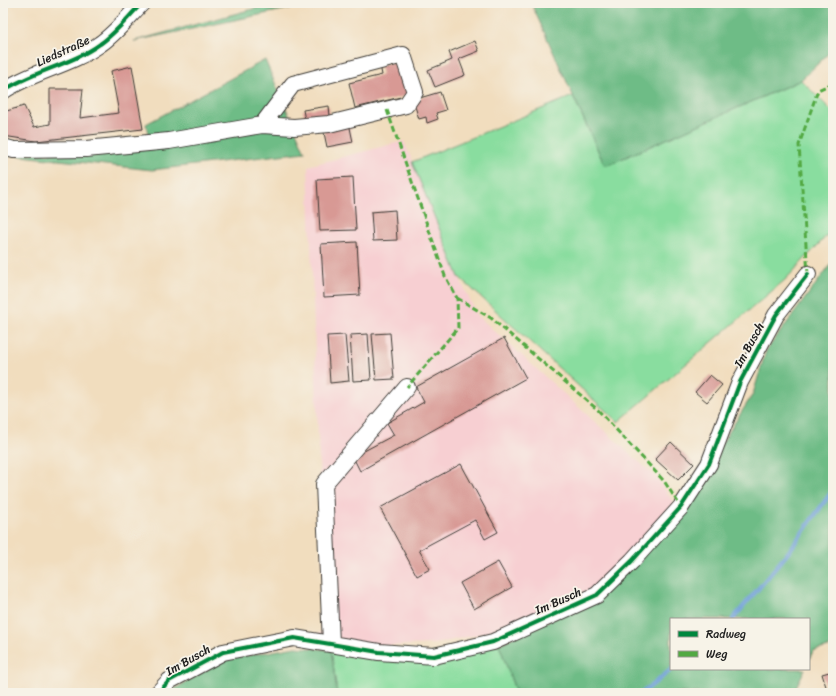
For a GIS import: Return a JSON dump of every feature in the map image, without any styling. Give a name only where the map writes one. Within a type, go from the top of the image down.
[{"type":"street","name":"Liedstraße","points":[[3,91],[23,80],[78,56],[100,44],[142,3]]},
{"type":"street","points":[[3,147],[14,150],[86,149],[169,141],[262,125],[294,127],[329,124],[406,104],[415,92],[403,55],[293,84],[262,125]]},
{"type":"street","name":"Im Busch","points":[[158,693],[169,681],[223,652],[294,638],[378,652],[434,656],[493,642],[597,595],[632,561],[681,507],[709,464],[740,382],[776,315],[808,274]]},
{"type":"street","points":[[331,643],[324,484],[407,387]]},
{"type":"shaded area","points":[[404,141],[459,277],[477,315],[658,479],[676,506],[591,590],[494,631],[434,644],[378,646],[314,635],[322,632],[325,622],[308,166]]},
{"type":"green space","points":[[275,3],[317,3],[134,41]]},
{"type":"green space","points":[[531,3],[833,3],[833,49],[801,80],[605,166]]},
{"type":"green space","points":[[265,60],[305,152],[152,170],[12,155],[151,149],[146,124]]},
{"type":"green space","points":[[801,80],[833,112],[833,229],[786,279],[618,422],[459,277],[412,162],[573,96],[605,166]]},
{"type":"green space","points":[[833,261],[833,646],[813,651],[810,658],[810,618],[670,618],[670,670],[804,670],[793,693],[516,693],[499,644],[598,598],[681,507],[753,394],[766,351]]},
{"type":"green space","points":[[499,644],[516,693],[337,693],[331,650],[380,660]]},
{"type":"green space","points":[[296,647],[331,650],[337,693],[168,693],[223,660]]},
{"type":"building","points":[[475,41],[479,51],[459,59],[465,75],[435,87],[428,70],[452,60],[449,52]]},
{"type":"building","points":[[401,60],[409,95],[355,108],[349,83],[382,75],[380,65]]},
{"type":"building","points":[[132,66],[143,129],[36,141],[3,136],[3,112],[24,106],[34,127],[50,124],[50,89],[83,89],[80,118],[119,113],[111,71]]},
{"type":"building","points":[[440,92],[446,110],[436,113],[438,119],[427,123],[426,117],[419,119],[413,100]]},
{"type":"building","points":[[329,106],[330,116],[305,120],[303,110]]},
{"type":"building","points":[[349,123],[353,142],[327,147],[323,128]]},
{"type":"building","points":[[353,177],[356,230],[320,231],[317,179]]},
{"type":"building","points":[[395,210],[397,240],[373,241],[371,212]]},
{"type":"building","points":[[357,242],[360,295],[324,297],[321,244]]},
{"type":"building","points":[[390,333],[394,379],[376,380],[372,334]]},
{"type":"building","points":[[368,334],[371,380],[353,381],[350,335]]},
{"type":"building","points":[[345,335],[349,381],[330,383],[327,336]]},
{"type":"building","points":[[504,338],[526,378],[360,471],[353,457],[394,435],[387,423],[424,402],[416,387]]},
{"type":"building","points":[[710,375],[722,385],[707,402],[695,392]]},
{"type":"building","points":[[671,442],[694,464],[678,480],[655,459]]},
{"type":"building","points":[[461,464],[498,532],[485,539],[475,520],[419,550],[430,569],[417,576],[380,508]]},
{"type":"building","points":[[498,562],[512,587],[474,609],[460,583]]},
{"type":"building","points":[[833,671],[833,693],[828,693],[822,674]]},
{"type":"waterway","points":[[734,618],[787,554],[833,490]]},
{"type":"waterway","points":[[642,693],[671,670]]},
{"type":"marked path","points":[[808,274],[799,145],[818,90],[833,83]]},
{"type":"marked path","points":[[387,110],[445,276],[457,298],[458,328],[407,387]]},
{"type":"marked path","points":[[457,298],[491,318],[598,410],[664,481],[681,507]]},
{"type":"cycle path","points":[[3,91],[27,78],[89,51],[111,35],[142,3]]},
{"type":"cycle path","points":[[158,693],[169,681],[223,652],[294,638],[379,652],[434,656],[493,642],[597,595],[632,561],[681,507],[709,464],[740,382],[776,315],[808,274]]}]
